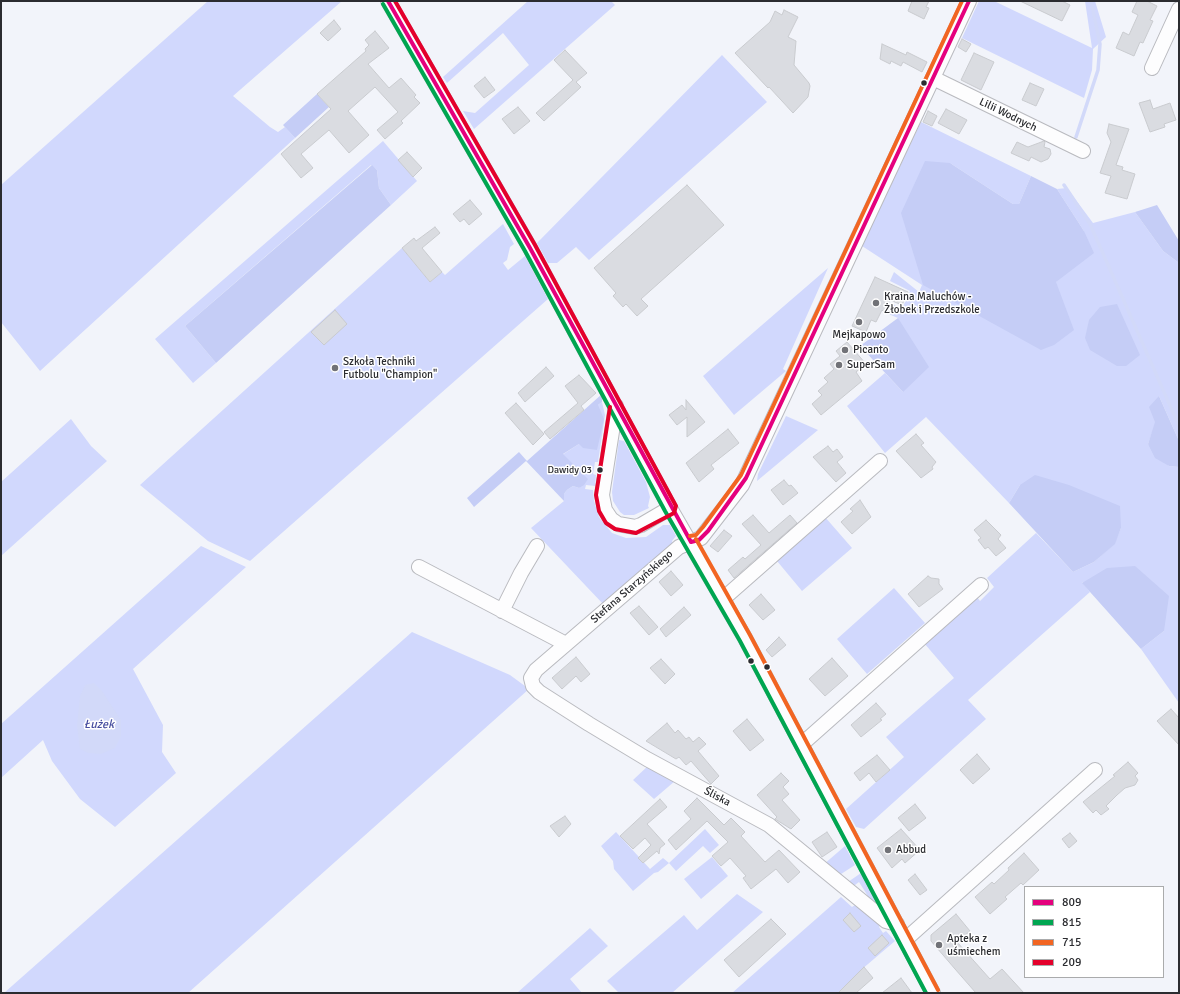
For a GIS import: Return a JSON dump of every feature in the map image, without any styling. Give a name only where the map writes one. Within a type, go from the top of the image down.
[{"type":"street","points":[[388,1],[530,248],[670,508],[723,599],[802,744],[933,993]]},
{"type":"street","name":"Stefana Starzyńskiego","points":[[531,678],[536,670],[679,547],[699,540],[746,478],[969,1]]},
{"type":"street","points":[[1152,68],[1179,9]]},
{"type":"street","name":"Lilii Wodnych","points":[[933,78],[1083,151]]},
{"type":"street","points":[[616,406],[602,495],[605,510],[610,519],[618,524],[634,527],[642,525],[670,508]]},
{"type":"street","points":[[723,599],[880,461]]},
{"type":"street","points":[[502,611],[521,573],[537,546]]},
{"type":"street","points":[[419,567],[566,644]]},
{"type":"street","points":[[802,744],[981,585]]},
{"type":"street","name":"Śliska","points":[[531,678],[533,686],[539,692],[589,724],[647,759],[769,826],[886,921],[897,924]]},
{"type":"street","points":[[906,940],[1095,770]]},
{"type":"shaded area","points":[[208,1],[342,1],[233,96],[270,127],[278,132],[285,127],[295,138],[40,371],[1,322],[1,185]]},
{"type":"shaded area","points":[[528,1],[611,1],[615,5],[474,129],[463,111],[475,113],[529,65],[503,33],[447,83],[443,77]]},
{"type":"shaded area","points":[[979,1],[994,1],[1092,48],[1085,1],[1095,1],[1106,37],[1093,49],[1092,70],[1084,98],[962,38]]},
{"type":"shaded area","points":[[722,55],[767,102],[589,260],[576,247],[557,263],[548,263],[537,243]]},
{"type":"shaded area","points":[[317,94],[329,107],[295,138],[283,125]]},
{"type":"shaded area","points":[[921,122],[1031,176],[1019,204],[1013,204],[950,163],[1056,282],[1084,231],[1057,189],[1067,188],[1093,223],[1135,212],[1163,251],[1179,263],[1179,441],[1159,396],[1156,422],[1148,444],[1169,466],[1179,467],[1179,703],[1141,649],[1164,631],[1082,582],[1090,592],[968,700],[986,719],[864,829],[856,827],[846,809],[904,757],[886,737],[954,678],[924,643],[977,597],[980,601],[994,587],[987,578],[1036,533],[1073,572],[1094,562],[1114,544],[1121,528],[1020,485],[1009,503],[926,417],[885,453],[847,406],[885,373],[903,392],[898,318],[886,313],[891,303],[902,309],[910,291],[890,281],[894,272],[919,292],[922,285],[862,246]]},
{"type":"shaded area","points":[[383,141],[417,181],[391,205],[379,188],[377,170],[371,165],[185,326],[216,363],[193,383],[155,339]]},
{"type":"shaded area","points":[[925,161],[950,163],[1013,204],[1019,204],[1031,176],[1057,189],[1084,231],[1094,253],[1056,282],[1074,330],[1054,345],[1041,350],[923,285],[901,213]]},
{"type":"shaded area","points":[[372,165],[377,170],[379,188],[391,205],[216,363],[185,326]]},
{"type":"shaded area","points":[[1157,205],[1179,241],[1179,263],[1163,251],[1135,212]]},
{"type":"shaded area","name":"Szkoła Techniki Futbolu \"Champion\"","points":[[503,224],[514,244],[510,247],[507,260],[503,263],[508,270],[525,256],[548,299],[250,561],[208,541],[140,485],[402,248],[430,282],[442,272],[445,275]]},
{"type":"shaded area","points":[[828,268],[783,369],[786,371],[734,415],[703,376]]},
{"type":"shaded area","points":[[1117,304],[1140,355],[1126,366],[1117,366],[1090,350],[1085,338],[1089,320],[1100,307]]},
{"type":"shaded area","points":[[898,318],[929,367],[903,392],[860,346]]},
{"type":"shaded area","points":[[602,394],[602,402],[598,405],[604,419],[597,450],[583,448],[579,444],[563,454],[588,479],[584,485],[579,488],[573,486],[567,490],[564,494],[564,501],[526,461],[474,507],[467,498],[519,452],[527,461]]},
{"type":"shaded area","points":[[1159,396],[1179,441],[1179,467],[1169,466],[1155,458],[1148,444],[1155,422],[1149,407]]},
{"type":"shaded area","points":[[602,402],[605,415],[598,462],[595,462],[593,474],[596,475],[595,486],[586,485],[585,489],[593,490],[594,501],[599,517],[612,533],[626,538],[646,537],[663,525],[670,525],[676,536],[672,541],[673,544],[604,605],[531,528],[564,501],[564,494],[567,490],[573,486],[579,488],[587,479],[562,455],[579,444],[598,405]]},
{"type":"shaded area","points":[[786,416],[818,430],[757,481],[758,474]]},
{"type":"shaded area","points":[[71,419],[91,446],[107,461],[1,556],[1,482]]},
{"type":"shaded area","points":[[619,440],[624,441],[646,482],[650,497],[649,508],[634,515],[624,515],[620,512],[613,501],[612,492]]},
{"type":"shaded area","points":[[1035,475],[1069,485],[1120,506],[1121,528],[1115,544],[1094,562],[1073,572],[1009,503],[1020,485]]},
{"type":"shaded area","points":[[825,517],[852,548],[802,591],[777,561],[783,553]]},
{"type":"shaded area","points":[[201,546],[246,567],[133,669],[163,725],[162,752],[176,773],[115,827],[80,799],[52,761],[43,740],[1,778],[1,724]]},
{"type":"shaded area","points":[[1135,566],[1169,596],[1164,631],[1141,649],[1082,583],[1107,568]]},
{"type":"shaded area","points":[[894,588],[925,623],[867,674],[837,639]]},
{"type":"shaded area","points":[[412,632],[510,675],[529,689],[188,993],[4,993]]},
{"type":"shaded area","points":[[649,765],[675,781],[654,799],[633,780]]},
{"type":"shaded area","points":[[705,829],[719,845],[710,853],[703,846],[676,871],[669,863]]},
{"type":"shaded area","points":[[616,832],[650,869],[663,858],[669,863],[658,872],[654,873],[633,891],[614,869],[613,861],[601,846]]},
{"type":"shaded area","points":[[845,846],[855,865],[838,876],[823,865]]},
{"type":"shaded area","points":[[712,857],[728,876],[701,899],[684,879]]},
{"type":"shaded area","points":[[861,873],[883,911],[876,909],[859,882],[851,888],[848,882]]},
{"type":"shaded area","points":[[737,894],[763,912],[672,993],[619,993],[607,981],[684,915],[697,930]]},
{"type":"shaded area","points":[[841,897],[852,907],[858,903],[881,924],[879,927],[883,933],[886,931],[895,941],[861,970],[838,993],[732,993]]},
{"type":"shaded area","points":[[590,928],[608,946],[570,979],[582,993],[517,993]]},
{"type":"water","name":"Łużek","points":[[94,683],[102,691],[121,720],[121,736],[115,748],[101,754],[88,753],[80,749],[77,726],[80,696],[85,685]]},
{"type":"building","points":[[912,1],[929,1],[926,7],[929,8],[924,19],[908,11]]},
{"type":"building","points":[[1020,1],[1062,1],[1070,5],[1062,21]]},
{"type":"building","points":[[1137,1],[1147,1],[1157,6],[1150,20],[1153,21],[1143,43],[1140,42],[1134,56],[1116,48],[1123,32],[1129,35],[1138,15],[1132,12]]},
{"type":"building","points":[[784,10],[798,17],[788,37],[796,41],[794,65],[810,86],[808,97],[793,113],[735,53],[770,22],[775,11],[782,15]]},
{"type":"building","points":[[334,20],[341,29],[328,41],[320,33]]},
{"type":"building","points":[[375,31],[389,48],[368,64],[389,88],[401,78],[416,95],[414,97],[420,103],[401,121],[403,123],[385,139],[377,130],[398,112],[375,87],[348,111],[369,135],[349,153],[329,130],[301,154],[313,168],[301,178],[281,154],[331,109],[317,94],[366,51],[365,49],[369,45],[365,40]]},
{"type":"building","points":[[962,39],[971,44],[966,52],[958,47]]},
{"type":"building","points":[[882,44],[906,55],[907,52],[927,62],[922,72],[903,62],[901,66],[891,61],[890,64],[880,59]]},
{"type":"building","points":[[565,50],[587,73],[576,82],[581,87],[544,121],[536,113],[573,80],[554,60]]},
{"type":"building","points":[[974,53],[994,62],[981,90],[961,80]]},
{"type":"building","points":[[485,77],[495,90],[484,98],[474,86]]},
{"type":"building","points":[[1030,83],[1044,89],[1036,106],[1022,100]]},
{"type":"building","points":[[1150,100],[1153,109],[1170,103],[1176,120],[1164,124],[1165,127],[1150,132],[1139,103]]},
{"type":"building","points":[[518,107],[530,121],[514,134],[502,119]]},
{"type":"building","points":[[946,109],[967,120],[959,134],[938,123]]},
{"type":"building","points":[[928,111],[937,116],[932,126],[923,122]]},
{"type":"building","points":[[1109,124],[1129,129],[1116,165],[1123,167],[1122,170],[1135,174],[1127,199],[1105,193],[1111,176],[1100,173],[1111,142],[1107,133]]},
{"type":"building","points":[[1044,141],[1044,147],[1050,149],[1051,154],[1048,159],[1041,162],[1031,157],[1029,161],[1011,153],[1017,142],[1028,147]]},
{"type":"building","points":[[407,152],[422,168],[413,177],[398,160]]},
{"type":"building","points":[[687,185],[724,225],[641,299],[648,306],[637,316],[626,304],[623,307],[613,296],[616,293],[594,268]]},
{"type":"building","points":[[470,200],[482,214],[469,225],[464,219],[460,222],[453,214]]},
{"type":"building","points":[[435,227],[440,233],[422,248],[442,272],[430,282],[402,248],[414,238],[416,241]]},
{"type":"building","name":"Kraina Maluchów - Żłobek i Przedszkole","points":[[875,277],[908,292],[902,305],[890,300],[884,312],[882,310],[876,322],[871,320],[866,332],[852,326]]},
{"type":"building","points":[[335,310],[347,324],[324,345],[311,332]]},
{"type":"building","points":[[847,342],[866,364],[856,372],[862,381],[821,415],[812,404],[822,395],[818,391],[828,382],[824,378],[834,369],[830,364],[840,356],[836,351]]},
{"type":"building","points":[[546,367],[554,376],[525,402],[518,393]]},
{"type":"building","points":[[579,375],[596,393],[581,406],[584,410],[550,439],[544,432],[578,403],[565,386]]},
{"type":"building","points":[[686,400],[705,422],[687,437],[687,417],[677,425],[669,415],[682,405],[686,410]]},
{"type":"building","points":[[516,403],[544,434],[533,445],[505,413]]},
{"type":"building","points":[[728,429],[739,443],[711,465],[714,469],[699,482],[686,463]]},
{"type":"building","points":[[916,434],[924,443],[921,445],[936,462],[932,467],[933,469],[921,478],[896,451]]},
{"type":"building","points":[[828,446],[833,452],[837,449],[843,457],[837,462],[846,473],[836,482],[813,457]]},
{"type":"building","points":[[784,480],[798,493],[783,505],[771,490]]},
{"type":"building","points":[[860,500],[871,517],[852,534],[841,522],[853,511],[850,509]]},
{"type":"building","points":[[753,515],[769,533],[790,515],[797,523],[734,578],[728,570],[743,557],[745,559],[761,545],[742,524]]},
{"type":"building","points":[[986,520],[1001,535],[998,539],[1006,548],[996,556],[988,547],[985,549],[978,540],[981,538],[974,530]]},
{"type":"building","points":[[724,530],[732,536],[718,552],[710,546]]},
{"type":"building","points":[[671,571],[683,585],[671,596],[659,582]]},
{"type":"building","points":[[928,576],[939,579],[939,584],[943,589],[919,607],[908,594]]},
{"type":"building","points":[[761,594],[775,610],[763,620],[749,605]]},
{"type":"building","points":[[639,606],[658,627],[649,635],[630,613]]},
{"type":"building","points":[[684,607],[691,615],[666,637],[660,629]]},
{"type":"building","points":[[779,637],[786,645],[772,657],[766,650]]},
{"type":"building","points":[[576,657],[590,674],[581,682],[576,676],[562,689],[552,678]]},
{"type":"building","points":[[832,658],[848,676],[825,696],[809,679]]},
{"type":"building","points":[[661,659],[675,674],[665,684],[650,668]]},
{"type":"building","points":[[876,703],[886,714],[880,719],[882,720],[861,737],[851,725]]},
{"type":"building","points":[[1171,709],[1179,718],[1179,745],[1157,721]]},
{"type":"building","points":[[747,719],[764,740],[750,751],[733,731]]},
{"type":"building","points":[[667,723],[675,733],[678,730],[686,739],[689,737],[693,742],[699,737],[706,744],[698,751],[719,776],[711,784],[691,761],[686,765],[679,757],[676,759],[646,741]]},
{"type":"building","points":[[977,754],[990,769],[973,784],[960,770]]},
{"type":"building","points":[[877,755],[890,770],[876,782],[869,773],[860,781],[854,773]]},
{"type":"building","points":[[1128,762],[1138,773],[1135,776],[1138,780],[1135,785],[1125,788],[1117,795],[1106,806],[1109,809],[1101,815],[1096,810],[1093,813],[1083,802],[1115,776],[1113,775]]},
{"type":"building","points":[[781,773],[789,781],[783,787],[789,794],[782,800],[800,820],[791,829],[775,819],[777,817],[757,795]]},
{"type":"building","points":[[697,798],[724,825],[731,818],[745,832],[741,836],[765,862],[779,850],[800,872],[788,883],[776,869],[751,889],[743,878],[746,876],[730,858],[721,866],[712,856],[728,842],[707,821],[676,850],[668,840],[691,819],[684,811]]},
{"type":"building","points":[[660,799],[667,807],[647,824],[665,844],[660,848],[659,854],[657,851],[643,863],[638,858],[651,845],[645,838],[633,849],[620,836]]},
{"type":"building","points":[[915,804],[926,818],[909,831],[898,818]]},
{"type":"building","points":[[565,816],[571,824],[559,837],[550,826]]},
{"type":"building","points":[[901,829],[920,850],[905,863],[902,859],[892,868],[877,848]]},
{"type":"building","points":[[827,832],[837,847],[822,857],[812,842]]},
{"type":"building","points":[[1070,833],[1077,841],[1069,848],[1062,839]]},
{"type":"building","points":[[1024,853],[1039,870],[1023,885],[1021,883],[1005,897],[1007,899],[990,914],[975,897],[992,882],[994,884]]},
{"type":"building","points":[[915,874],[927,890],[920,895],[908,880]]},
{"type":"building","points":[[850,913],[861,926],[854,932],[843,920]]},
{"type":"building","points":[[956,914],[970,931],[957,942],[990,979],[1002,969],[1024,993],[976,993],[955,969],[931,941],[931,935]]},
{"type":"building","points":[[771,919],[786,934],[739,977],[724,960]]},
{"type":"building","points":[[882,935],[889,943],[875,956],[868,948]]},
{"type":"building","points":[[864,967],[873,978],[856,993],[838,993]]},
{"type":"building","points":[[901,978],[912,993],[882,993]]},
{"type":"waterway","points":[[1076,137],[1098,70],[1100,44],[1091,1]]},
{"type":"waterway","points":[[1064,185],[1090,224],[1179,426]]},
{"type":"transit line","name":"809","points":[[388,1],[530,248],[691,542]]},
{"type":"transit line","name":"209","points":[[395,1],[535,245],[676,506],[674,513],[636,533],[615,529],[606,523],[599,511],[596,495],[610,407]]},
{"type":"transit line","name":"715","points":[[690,536],[696,535],[703,527],[741,475],[962,1]]},
{"type":"transit line","name":"809","points":[[691,542],[699,540],[708,531],[746,478],[969,1]]},
{"type":"transit line","name":"815","points":[[383,4],[525,251],[665,511],[740,641],[926,993]]},
{"type":"transit line","name":"715","points":[[696,539],[750,635],[938,990]]},
{"type":"place","name":"Kraina Maluchów - Żłobek i Przedszkole","points":[[876,303]]},
{"type":"place","name":"Mejkapowo","points":[[859,322]]},
{"type":"place","name":"Picanto","points":[[845,350]]},
{"type":"place","name":"SuperSam","points":[[839,365]]},
{"type":"place","name":"Szkoła Techniki Futbolu \"Champion\"","points":[[335,368]]},
{"type":"place","name":"Dawidy 03","points":[[600,470]]},
{"type":"place","name":"Abbud","points":[[888,850]]},
{"type":"place","name":"Apteka z uśmiechem","points":[[939,945]]}]
